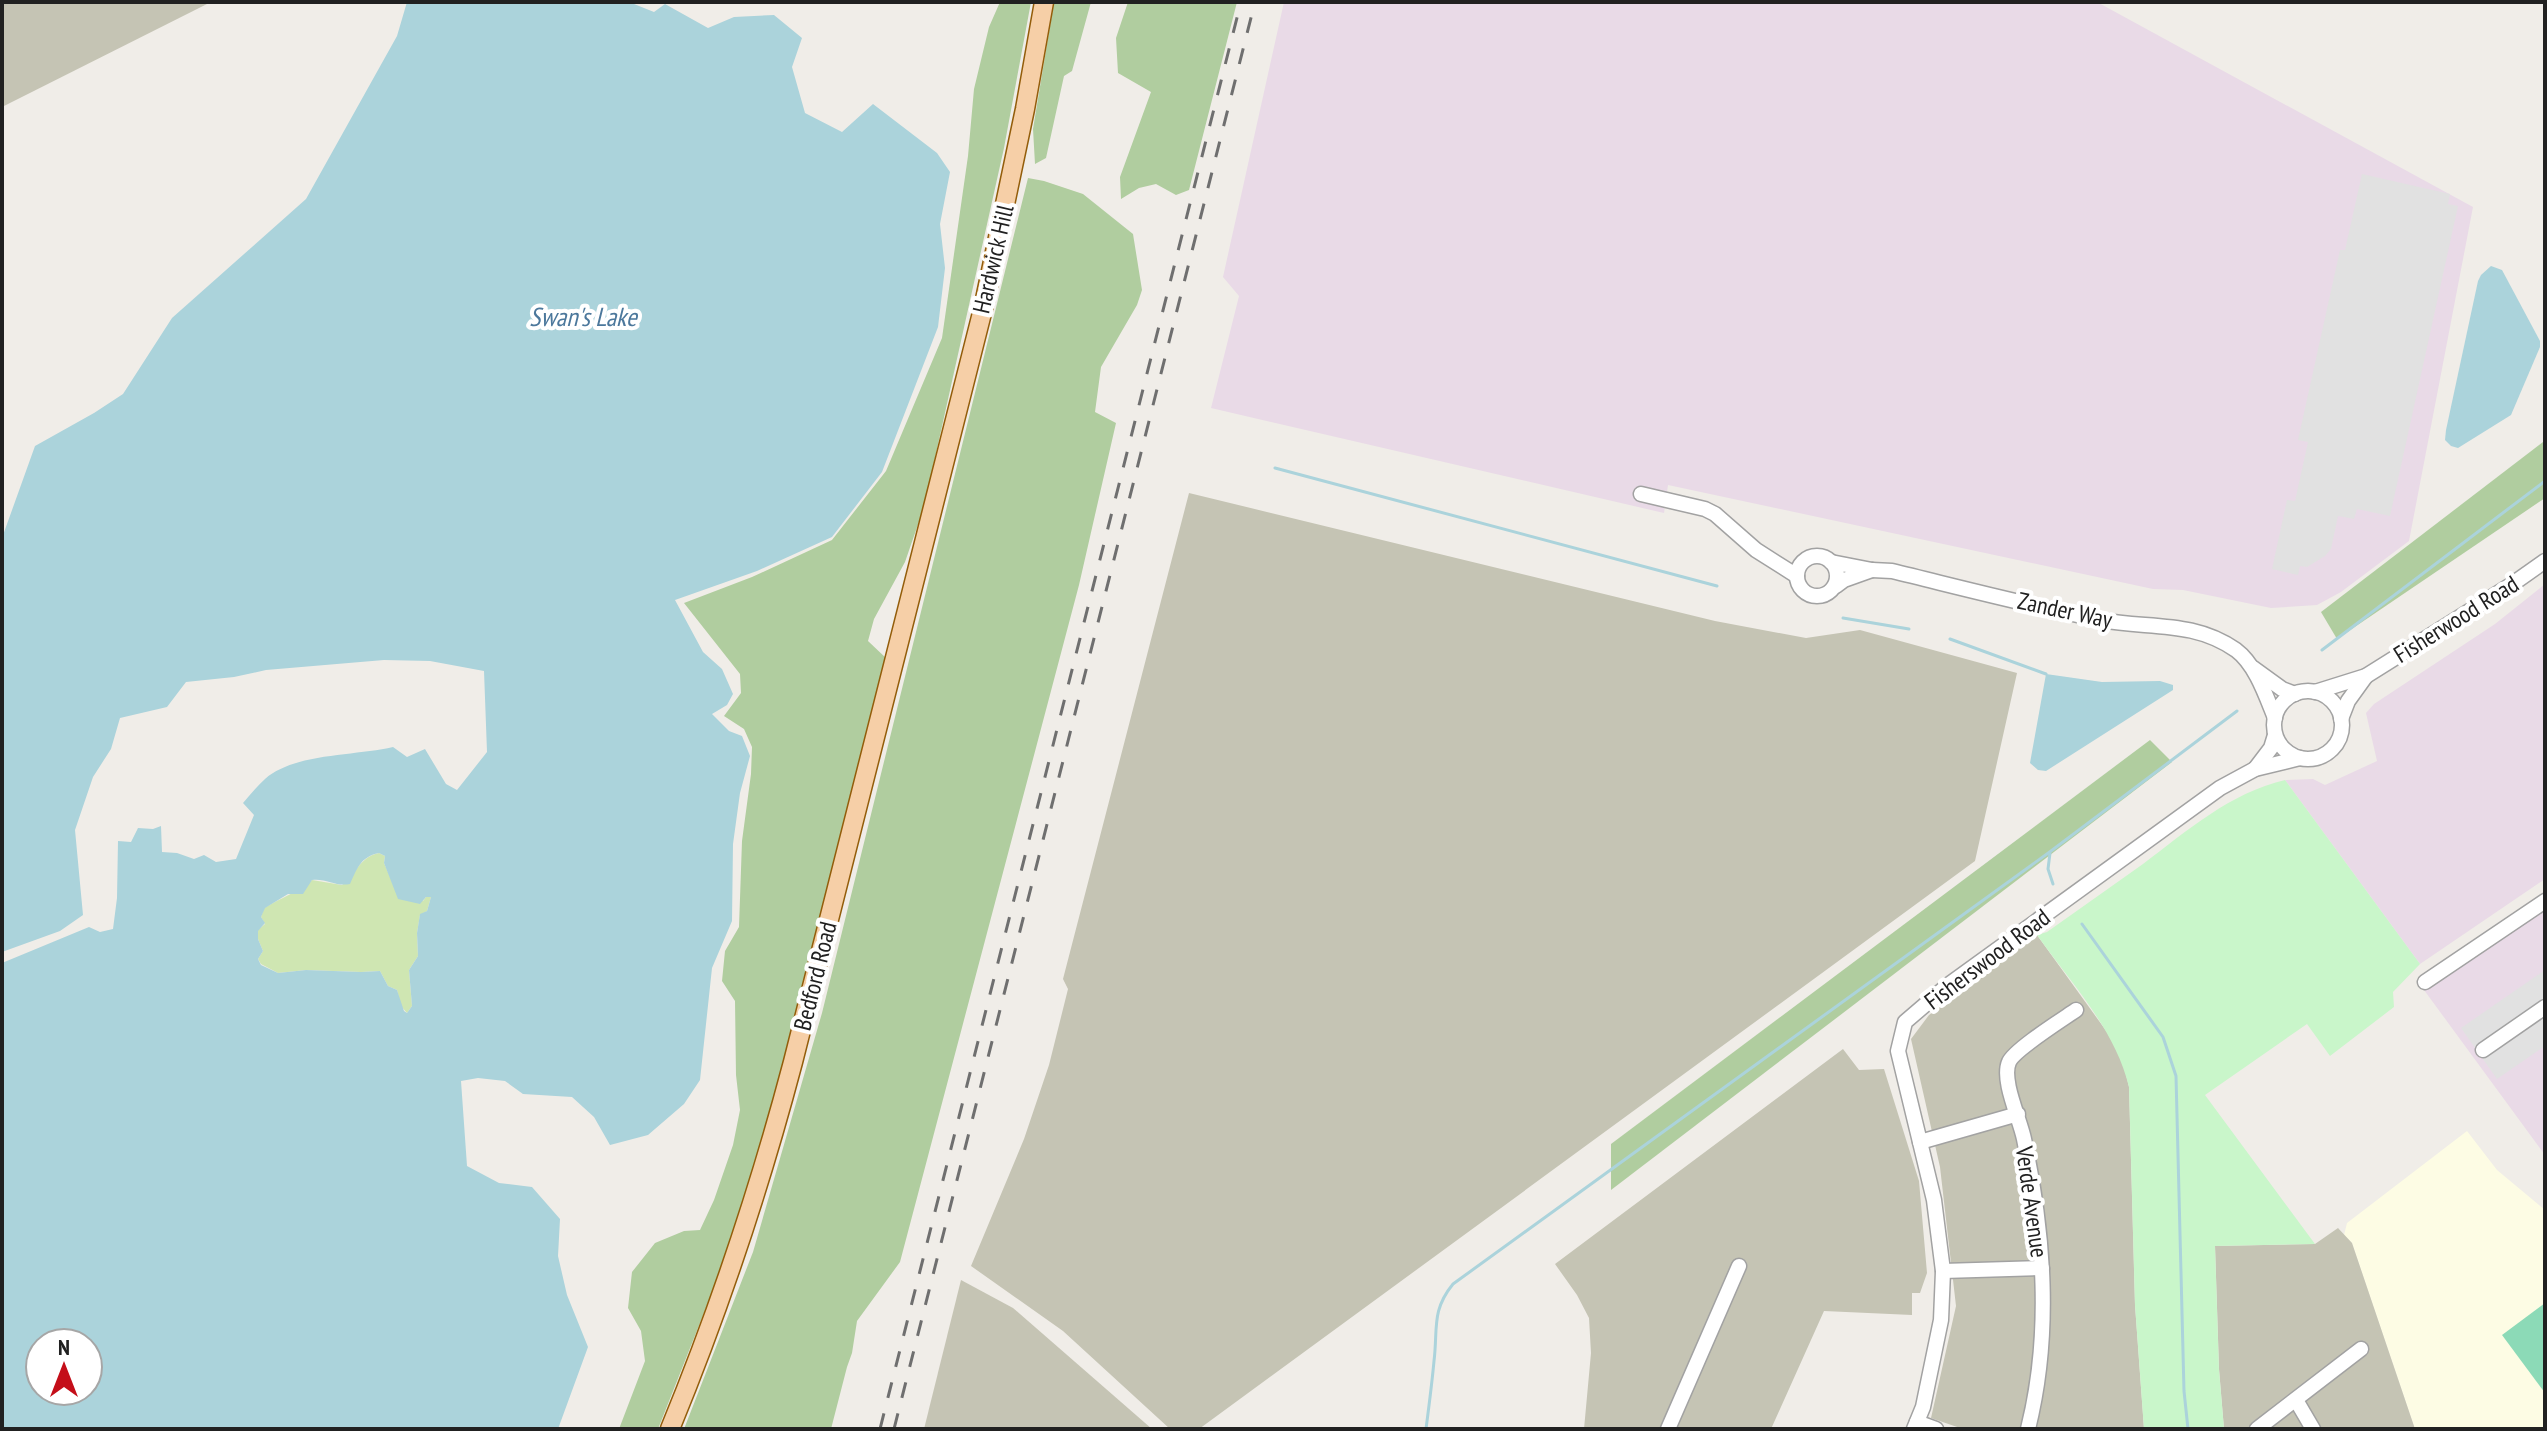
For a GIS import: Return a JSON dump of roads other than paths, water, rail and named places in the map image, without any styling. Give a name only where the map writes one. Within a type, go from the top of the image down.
[{"type":"main road","name":"Hardwick Hill","points":[[932,514],[999,237],[1044,2]]},
{"type":"main road","name":"Bedford Road","points":[[670,1429],[725,1284],[782,1104],[932,514]]},
{"type":"street","points":[[1641,494],[1715,514],[1756,550],[1797,576]]},
{"type":"street","points":[[1768,557],[1806,559],[1819,556],[1835,567],[1836,586]]},
{"type":"street","points":[[1806,559],[1801,563],[1797,576],[1801,588],[1811,596],[1825,595],[1844,580],[1872,570]]},
{"type":"street","name":"Fisherwood Road","points":[[2315,692],[2366,676],[2545,561]]},
{"type":"street","name":"Zander Way","points":[[1831,562],[1892,571],[2103,620],[2185,628],[2213,637],[2239,652],[2262,687],[2275,718]]},
{"type":"street","name":"Zander Way","points":[[2249,666],[2282,689],[2295,694]]},
{"type":"street","name":"Fisherwood Road","points":[[2341,719],[2348,701],[2366,676]]},
{"type":"street","points":[[2255,769],[2271,748],[2279,706],[2295,694],[2315,692],[2332,702],[2341,719],[2341,730],[2334,746],[2319,757],[2300,758],[2285,750],[2275,735]]},
{"type":"street","name":"Fisherswood Road","points":[[1916,1426],[1923,1407],[1941,1320],[1943,1271],[1934,1200],[1898,1051],[1905,1022],[1947,986],[2220,788],[2255,769],[2300,758]]},
{"type":"street","points":[[2425,982],[2545,901]]},
{"type":"street","points":[[2483,1050],[2545,1007]]},
{"type":"street","name":"Verde Avenue","points":[[2028,1429],[2041,1347],[2041,1234],[2007,1071],[2012,1056],[2076,1010]]},
{"type":"street","points":[[1920,1142],[2018,1114]]},
{"type":"street","points":[[1668,1429],[1739,1266]]},
{"type":"street","points":[[1943,1271],[2042,1268]]},
{"type":"street","points":[[2257,1429],[2361,1349]]},
{"type":"street","points":[[2296,1400],[2313,1429]]},
{"type":"street","points":[[1916,1426],[1936,1429]]},
{"type":"water","name":"Swan's Lake","points":[[407,2],[629,2],[654,12],[665,4],[708,28],[734,17],[774,15],[802,38],[792,67],[805,113],[842,132],[873,104],[937,153],[950,172],[940,224],[945,268],[938,327],[882,472],[832,537],[757,571],[675,600],[703,652],[722,669],[733,694],[727,705],[712,714],[729,731],[742,736],[750,756],[740,793],[733,844],[732,921],[712,968],[700,1080],[684,1104],[648,1135],[610,1145],[594,1117],[572,1097],[523,1094],[505,1081],[478,1078],[461,1081],[467,1166],[499,1183],[532,1187],[560,1219],[558,1256],[567,1295],[588,1347],[558,1429],[2,1429],[2,963],[89,927],[100,932],[113,929],[118,841],[131,842],[138,828],[161,826],[162,852],[194,859],[204,855],[216,862],[236,859],[254,815],[243,803],[262,782],[292,764],[393,747],[407,757],[425,749],[446,784],[457,790],[487,752],[484,671],[430,661],[384,660],[266,670],[186,682],[167,707],[120,718],[111,749],[93,777],[75,830],[83,915],[60,931],[2,952],[2,538],[35,446],[123,394],[172,318],[306,199],[397,36]],"holes":[[[379,853],[385,856],[384,863],[398,899],[420,904],[426,897],[431,897],[427,911],[420,914],[418,956],[409,970],[412,1006],[407,1013],[397,990],[388,986],[380,971],[306,970],[278,973],[261,965],[258,959],[263,951],[258,931],[265,923],[261,917],[265,908],[288,894],[303,894],[312,880],[350,884],[363,861]]]},
{"type":"water","points":[[2491,266],[2502,270],[2540,341],[2540,347],[2511,415],[2458,448],[2445,440],[2446,430],[2478,281]]},
{"type":"water","points":[[2046,674],[2102,682],[2160,681],[2173,685],[2173,690],[2046,771],[2038,770],[2030,763]]},
{"type":"waterway","points":[[1275,468],[1717,586]]},
{"type":"waterway","points":[[2322,650],[2545,481]]},
{"type":"waterway","points":[[1843,618],[1909,629]]},
{"type":"waterway","points":[[1950,639],[2046,674]]},
{"type":"waterway","points":[[1426,1429],[1438,1312],[1453,1284],[2051,851],[2237,711]]},
{"type":"waterway","points":[[2050,853],[2048,869],[2053,884]]},
{"type":"waterway","points":[[2082,924],[2163,1037],[2176,1076],[2184,1391],[2188,1429]]},
{"type":"railway","points":[[880,1429],[1241,2]]},
{"type":"railway","points":[[894,1429],[1255,2]]}]
